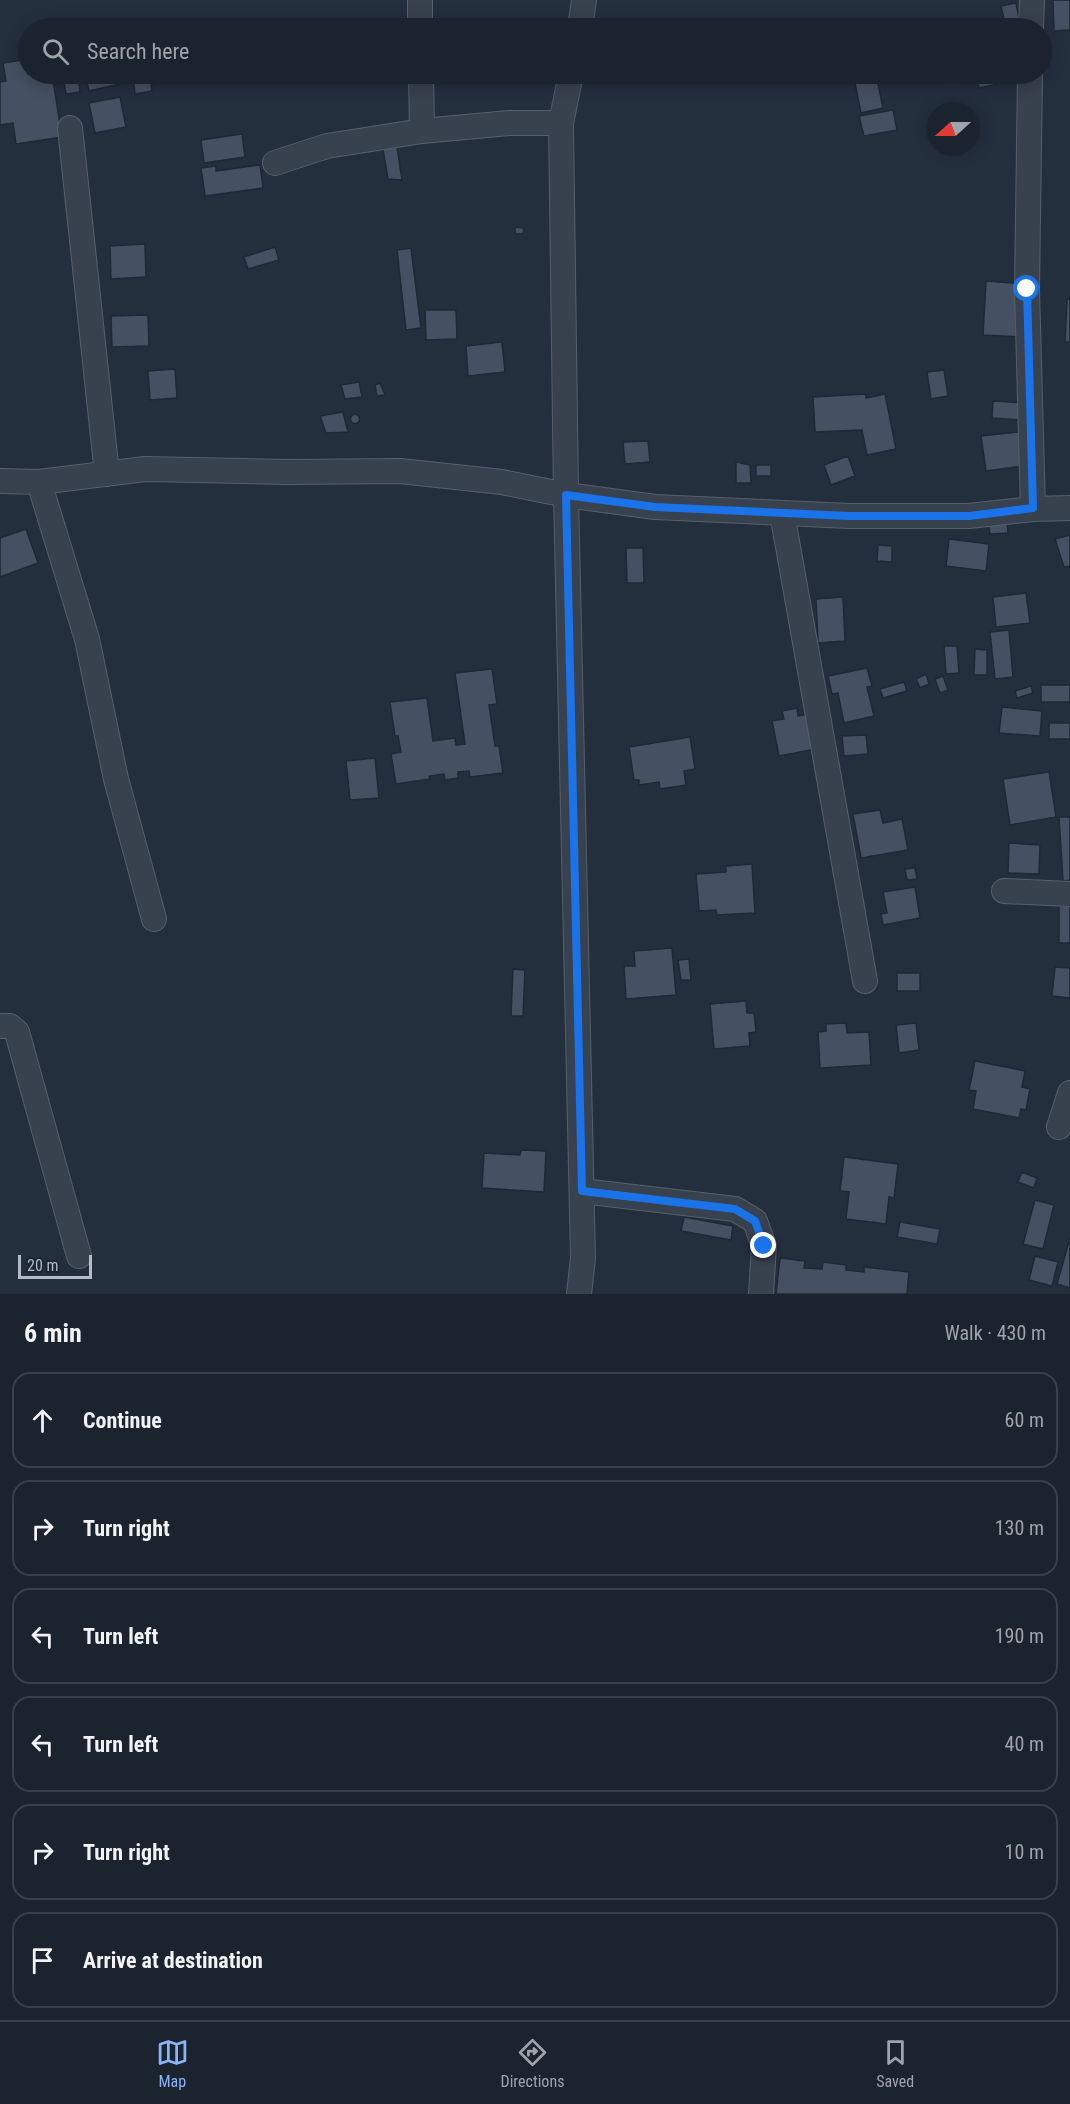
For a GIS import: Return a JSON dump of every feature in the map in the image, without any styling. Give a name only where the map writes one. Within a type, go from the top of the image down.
[{"type":"street","points":[[420,0],[420,18]]},
{"type":"street","points":[[581,18],[584,0]]},
{"type":"street","points":[[1031,18],[1032,0]]},
{"type":"street","points":[[421,84],[422,131]]},
{"type":"street","points":[[569,84],[561,123],[566,495],[582,1191],[583,1258],[579,1294]]},
{"type":"street","points":[[1030,84],[1027,289],[1033,508]]},
{"type":"street","points":[[275,163],[327,146],[422,131],[510,123],[561,123]]},
{"type":"street","points":[[70,128],[107,474]]},
{"type":"street","points":[[0,481],[39,482],[145,469],[286,472],[400,471],[502,482],[566,495],[655,507],[849,516],[969,516],[1033,508],[1070,508]]},
{"type":"street","points":[[39,482],[87,639],[116,779],[154,919]]},
{"type":"street","points":[[782,513],[865,981]]},
{"type":"street","points":[[1004,891],[1070,894]]},
{"type":"street","points":[[0,1026],[10,1026],[17,1032],[80,1256]]},
{"type":"street","points":[[1059,1127],[1070,1093]]},
{"type":"street","points":[[582,1191],[735,1209],[755,1221],[764,1246],[760,1294]]},
{"type":"building","points":[[1053,0],[1070,0],[1070,30],[1054,31]]},
{"type":"building","points":[[1016,3],[1019,18],[1004,18],[1001,6]]},
{"type":"building","points":[[18,61],[18,84],[54,84],[62,137],[16,144],[13,123],[0,125],[0,82],[6,81],[3,63]]},
{"type":"building","points":[[64,84],[79,84],[80,92],[66,94]]},
{"type":"building","points":[[87,84],[119,84],[89,91]]},
{"type":"building","points":[[134,84],[157,84],[151,85],[152,91],[135,94]]},
{"type":"building","points":[[855,84],[878,84],[883,108],[861,113]]},
{"type":"building","points":[[978,84],[998,84],[979,88]]},
{"type":"building","points":[[120,97],[126,127],[95,133],[89,103]]},
{"type":"building","points":[[893,110],[897,130],[864,136],[859,116]]},
{"type":"building","points":[[242,134],[245,157],[204,163],[201,140]]},
{"type":"building","points":[[397,147],[402,180],[388,179],[383,149]]},
{"type":"building","points":[[260,165],[263,188],[205,196],[201,168],[216,166],[216,171]]},
{"type":"building","points":[[515,227],[524,228],[523,234],[515,234]]},
{"type":"building","points":[[145,244],[146,277],[111,279],[110,246]]},
{"type":"building","points":[[275,247],[279,260],[248,269],[244,257]]},
{"type":"building","points":[[411,248],[421,328],[406,330],[397,250]]},
{"type":"building","points":[[986,281],[1024,284],[1021,337],[983,335]]},
{"type":"building","points":[[1067,299],[1070,299],[1070,342],[1065,342]]},
{"type":"building","points":[[425,310],[456,310],[457,339],[426,340]]},
{"type":"building","points":[[148,315],[149,346],[112,347],[111,316]]},
{"type":"building","points":[[502,342],[505,372],[468,376],[466,346]]},
{"type":"building","points":[[175,369],[177,398],[150,400],[148,371]]},
{"type":"building","points":[[944,370],[948,396],[931,399],[927,372]]},
{"type":"building","points":[[359,382],[362,397],[345,399],[341,385]]},
{"type":"building","points":[[380,383],[385,395],[377,396],[375,385]]},
{"type":"building","points":[[866,394],[866,398],[885,394],[896,449],[867,455],[862,430],[815,432],[813,397]]},
{"type":"building","points":[[993,401],[1024,403],[1023,420],[992,418]]},
{"type":"building","points":[[343,412],[348,432],[326,433],[320,416]]},
{"type":"building","points":[[355,415],[359,419],[355,423],[351,419]]},
{"type":"building","points":[[1019,432],[1023,466],[986,471],[981,436]]},
{"type":"building","points":[[648,441],[650,462],[625,464],[623,442]]},
{"type":"building","points":[[848,456],[855,476],[831,485],[824,465]]},
{"type":"building","points":[[736,462],[750,465],[751,483],[736,483]]},
{"type":"building","points":[[756,465],[771,465],[771,476],[756,476]]},
{"type":"building","points":[[1007,520],[1008,533],[990,534],[988,521]]},
{"type":"building","points":[[26,529],[38,563],[0,577],[0,538]]},
{"type":"building","points":[[1070,535],[1070,566],[1064,567],[1055,539]]},
{"type":"building","points":[[949,539],[989,544],[986,571],[946,566]]},
{"type":"building","points":[[878,545],[892,546],[892,562],[877,561]]},
{"type":"building","points":[[626,548],[643,548],[644,583],[627,583]]},
{"type":"building","points":[[1026,593],[1030,623],[996,627],[993,597]]},
{"type":"building","points":[[843,597],[845,641],[818,643],[816,599]]},
{"type":"building","points":[[1009,630],[1013,677],[995,679],[990,632]]},
{"type":"building","points":[[944,646],[957,646],[959,673],[946,674]]},
{"type":"building","points":[[975,649],[987,650],[987,675],[974,675]]},
{"type":"building","points":[[867,668],[872,686],[867,687],[874,716],[844,723],[838,693],[832,694],[828,676]]},
{"type":"building","points":[[492,669],[497,704],[489,705],[495,746],[499,746],[503,773],[470,777],[469,771],[458,772],[458,778],[445,780],[444,774],[429,776],[430,779],[396,784],[391,754],[401,752],[398,736],[395,736],[390,702],[427,698],[433,741],[455,738],[456,745],[465,744],[455,673]]},
{"type":"building","points":[[926,674],[929,684],[920,688],[916,679]]},
{"type":"building","points":[[943,676],[948,690],[940,693],[935,679]]},
{"type":"building","points":[[904,682],[907,691],[883,698],[880,689]]},
{"type":"building","points":[[1041,685],[1070,685],[1070,702],[1041,702]]},
{"type":"building","points":[[1031,686],[1033,693],[1017,698],[1015,691]]},
{"type":"building","points":[[1002,707],[1042,711],[1040,736],[999,733]]},
{"type":"building","points":[[797,708],[798,716],[810,714],[816,749],[779,756],[772,721],[784,719],[782,711]]},
{"type":"building","points":[[1049,723],[1070,723],[1070,739],[1049,739]]},
{"type":"building","points":[[866,735],[868,754],[844,756],[842,736]]},
{"type":"building","points":[[690,737],[695,769],[684,771],[686,785],[660,789],[659,782],[639,785],[639,780],[634,780],[629,747]]},
{"type":"building","points":[[375,758],[379,798],[350,800],[346,761]]},
{"type":"building","points":[[1049,772],[1056,817],[1010,825],[1003,779]]},
{"type":"building","points":[[880,810],[883,823],[902,819],[908,850],[861,858],[853,814]]},
{"type":"building","points":[[1059,817],[1070,817],[1070,880],[1063,881]]},
{"type":"building","points":[[1009,843],[1040,845],[1039,874],[1008,873]]},
{"type":"building","points":[[752,864],[755,913],[717,915],[716,910],[699,911],[696,874],[726,872],[726,866]]},
{"type":"building","points":[[915,868],[917,879],[907,880],[905,869]]},
{"type":"building","points":[[915,887],[920,918],[883,925],[881,914],[887,913],[883,892]]},
{"type":"building","points":[[1059,906],[1070,906],[1070,943],[1059,943]]},
{"type":"building","points":[[672,948],[676,995],[626,999],[624,966],[635,966],[634,951]]},
{"type":"building","points":[[689,959],[691,980],[681,980],[678,960]]},
{"type":"building","points":[[1055,967],[1070,968],[1070,998],[1052,996]]},
{"type":"building","points":[[513,969],[525,970],[523,1016],[511,1016]]},
{"type":"building","points":[[897,973],[920,973],[920,991],[897,991]]},
{"type":"building","points":[[746,1001],[747,1013],[754,1013],[756,1032],[749,1033],[750,1046],[714,1049],[710,1004]]},
{"type":"building","points":[[846,1023],[847,1033],[869,1032],[871,1065],[820,1068],[818,1032],[826,1031],[826,1024]]},
{"type":"building","points":[[916,1023],[919,1050],[899,1053],[896,1025]]},
{"type":"building","points":[[975,1061],[1025,1071],[1022,1087],[1030,1089],[1026,1110],[1021,1109],[1019,1118],[973,1109],[976,1091],[969,1090]]},
{"type":"building","points":[[521,1150],[546,1151],[544,1192],[482,1188],[484,1153],[520,1155]]},
{"type":"building","points":[[844,1157],[898,1164],[894,1198],[889,1197],[886,1224],[846,1219],[849,1192],[840,1191]]},
{"type":"building","points":[[1022,1172],[1037,1178],[1034,1188],[1018,1182]]},
{"type":"building","points":[[1035,1200],[1054,1205],[1043,1249],[1023,1244]]},
{"type":"building","points":[[684,1217],[733,1226],[731,1240],[681,1231]]},
{"type":"building","points":[[900,1222],[940,1229],[937,1244],[897,1237]]},
{"type":"building","points":[[1070,1238],[1070,1288],[1057,1284]]},
{"type":"building","points":[[1035,1256],[1058,1262],[1052,1286],[1029,1280]]},
{"type":"building","points":[[780,1258],[805,1261],[804,1268],[822,1269],[823,1262],[846,1265],[846,1270],[864,1272],[864,1267],[909,1272],[907,1294],[776,1294]]},
{"type":"route","points":[[764,1246],[755,1221],[735,1209],[582,1191],[566,495],[655,507],[849,516],[969,516],[1033,508],[1027,289]]}]
